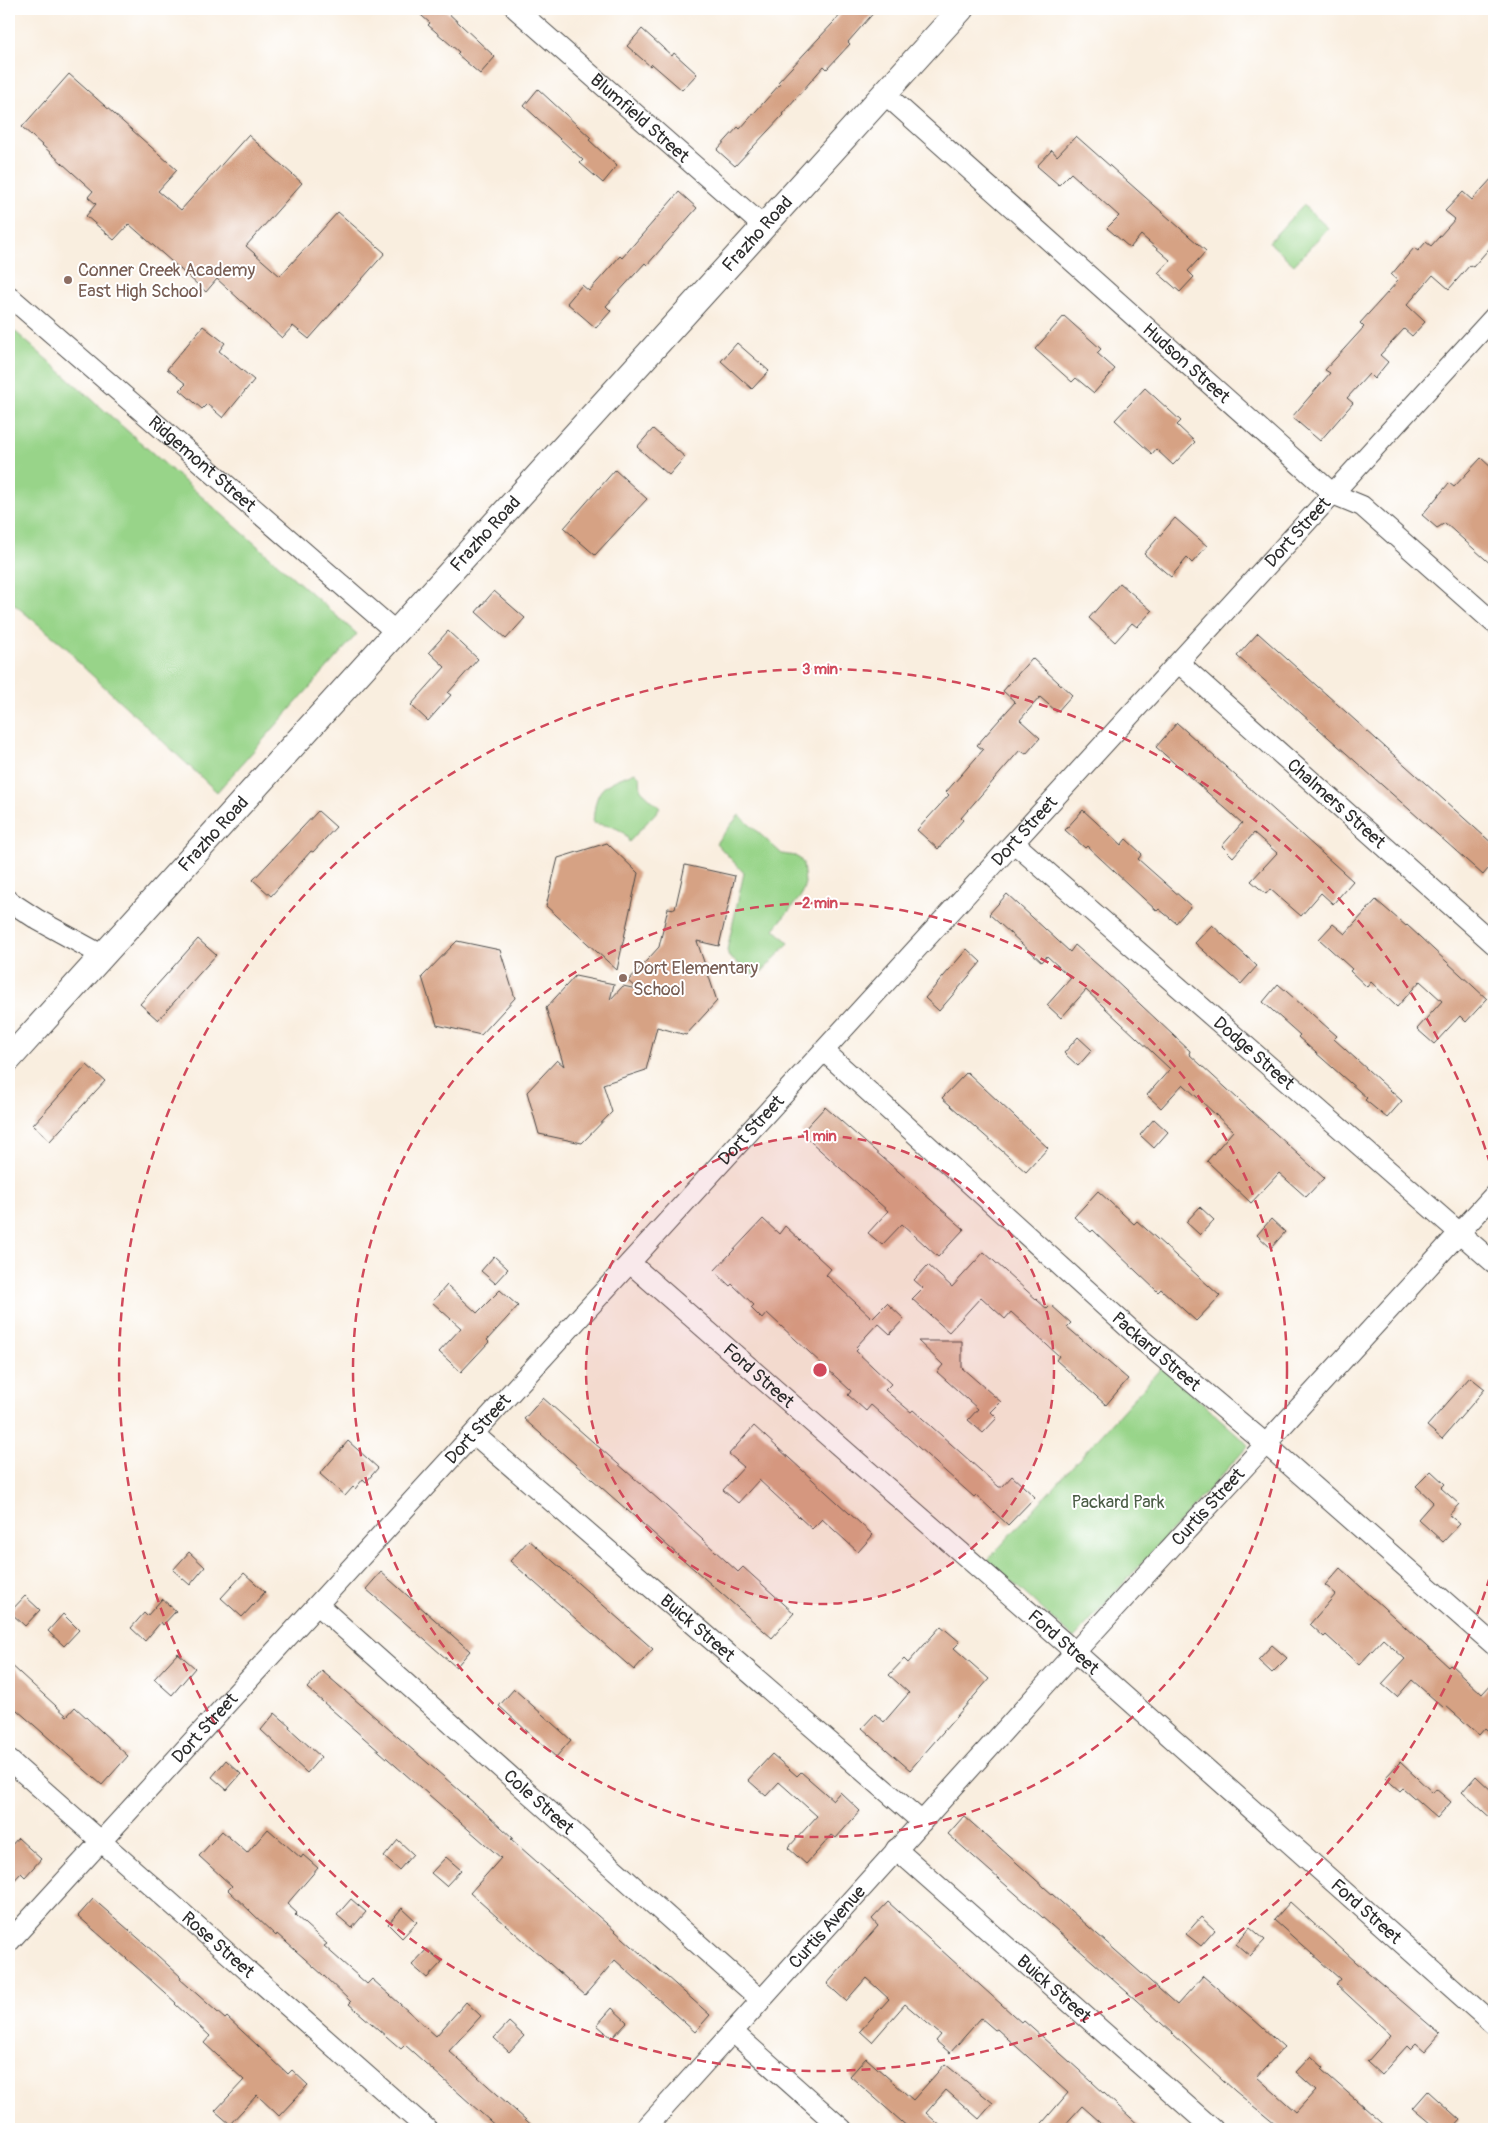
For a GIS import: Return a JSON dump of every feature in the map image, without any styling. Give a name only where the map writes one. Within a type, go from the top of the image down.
[{"type":"street","name":"Blumfield Street","points":[[516,9],[764,227]]},
{"type":"street","name":"Frazho Road","points":[[9,1059],[961,9]]},
{"type":"street","name":"Hudson Street","points":[[885,94],[1333,494],[1362,506],[1494,623]]},
{"type":"street","name":"Ridgemont Street","points":[[9,296],[397,633]]},
{"type":"street","name":"Dort Street","points":[[9,1942],[1494,317]]},
{"type":"street","name":"Chalmers Street","points":[[1179,663],[1494,944]]},
{"type":"street","name":"Dodge Street","points":[[1014,843],[1494,1263]]},
{"type":"street","points":[[9,900],[38,920],[102,955]]},
{"type":"street","name":"Packard Street","points":[[824,1051],[1142,1340],[1267,1445],[1494,1645]]},
{"type":"street","name":"Curtis Street","points":[[922,1822],[1075,1652],[1267,1445],[1494,1195]]},
{"type":"street","name":"Ford Street","points":[[630,1263],[1075,1652],[1494,2025]]},
{"type":"street","name":"Buick Street","points":[[474,1434],[922,1822]]},
{"type":"street","name":"Cole Street","points":[[318,1605],[761,2000]]},
{"type":"street","name":"Rose Street","points":[[9,1760],[427,2129]]},
{"type":"street","name":"Curtis Avenue","points":[[733,2032],[922,1822]]},
{"type":"street","name":"Buick Street","points":[[896,1849],[1213,2129]]},
{"type":"street","points":[[645,2129],[733,2032],[842,2129]]},
{"type":"green space","points":[[1303,205],[1328,228],[1294,265],[1269,242]]},
{"type":"green space","points":[[9,326],[357,634],[217,792],[79,663],[68,649],[9,600]]},
{"type":"green space","points":[[635,772],[640,777],[641,790],[660,808],[629,842],[627,837],[619,830],[593,823],[594,810],[599,794],[608,784]]},
{"type":"green space","points":[[739,815],[782,854],[795,856],[803,864],[805,883],[801,896],[774,929],[789,943],[757,977],[729,957],[727,950],[744,873],[716,843]]},
{"type":"green space","name":"Packard Park","points":[[1162,1367],[1249,1445],[1074,1638],[988,1560]]},
{"type":"building","points":[[414,9],[444,9],[495,57],[480,74],[457,54],[459,52],[428,25],[430,23]]},
{"type":"building","points":[[846,9],[877,9],[848,42],[850,44],[827,69],[824,66],[783,115],[735,166],[717,150],[738,127],[740,129],[780,84],[778,82]]},
{"type":"building","points":[[642,29],[672,56],[674,53],[697,74],[682,90],[652,64],[650,66],[627,46]]},
{"type":"building","points":[[69,74],[177,170],[158,191],[181,210],[248,135],[302,183],[246,246],[280,276],[338,212],[385,253],[309,339],[293,326],[282,338],[217,279],[206,292],[129,224],[114,240],[86,216],[96,204],[88,197],[93,191],[22,127]]},
{"type":"building","points":[[538,89],[591,138],[589,140],[617,166],[603,183],[580,163],[583,160],[524,106]]},
{"type":"building","points":[[1076,136],[1206,251],[1188,271],[1194,277],[1180,292],[1158,273],[1170,260],[1141,235],[1130,248],[1107,228],[1119,216],[1071,173],[1059,185],[1037,166],[1052,150],[1057,156]]},
{"type":"building","points":[[1494,176],[1494,243],[1473,267],[1470,265],[1449,289],[1433,275],[1407,305],[1425,322],[1412,336],[1404,329],[1380,355],[1388,362],[1374,379],[1369,374],[1347,398],[1353,403],[1320,441],[1292,417],[1330,373],[1325,370],[1364,327],[1360,323],[1398,281],[1391,275],[1414,248],[1418,251],[1426,242],[1431,246],[1455,219],[1445,211],[1463,192],[1472,200]]},
{"type":"building","points":[[679,192],[697,208],[647,265],[645,263],[606,306],[611,311],[596,328],[567,303],[582,285],[589,291],[620,256],[622,258]]},
{"type":"building","points":[[1064,316],[1101,349],[1097,353],[1115,369],[1094,393],[1076,378],[1072,382],[1035,349]]},
{"type":"building","points":[[203,326],[225,343],[219,351],[254,380],[223,418],[207,404],[202,409],[180,390],[186,384],[167,369]]},
{"type":"building","points":[[737,343],[769,371],[752,389],[721,361]]},
{"type":"building","points":[[1145,388],[1181,421],[1177,425],[1195,442],[1173,465],[1156,449],[1152,454],[1115,420]]},
{"type":"building","points":[[653,429],[685,457],[669,475],[637,447]]},
{"type":"building","points":[[1481,458],[1494,470],[1494,567],[1445,523],[1437,528],[1422,515],[1449,483],[1454,487]]},
{"type":"building","points":[[615,470],[647,499],[595,555],[564,528]]},
{"type":"building","points":[[1175,518],[1207,546],[1192,563],[1187,558],[1171,577],[1144,554]]},
{"type":"building","points":[[1120,583],[1152,611],[1137,627],[1132,623],[1115,642],[1089,618]]},
{"type":"building","points":[[494,591],[525,618],[506,639],[476,612]]},
{"type":"building","points":[[448,631],[478,659],[448,693],[451,695],[428,721],[411,705],[445,667],[429,652]]},
{"type":"building","points":[[1258,633],[1494,845],[1494,862],[1483,875],[1237,656]]},
{"type":"building","points":[[1032,658],[1072,695],[1057,712],[1040,697],[1020,720],[1040,738],[1026,754],[1020,750],[961,818],[963,820],[938,849],[917,830],[949,795],[946,792],[983,750],[977,745],[1015,702],[1003,691]]},
{"type":"building","points":[[1177,723],[1353,881],[1333,904],[1321,893],[1301,916],[1270,889],[1266,894],[1251,881],[1277,853],[1254,833],[1233,857],[1222,846],[1242,823],[1156,747]]},
{"type":"building","points":[[1083,810],[1121,845],[1126,839],[1142,854],[1138,859],[1191,906],[1176,923],[1159,909],[1157,911],[1087,846],[1085,848],[1065,830]]},
{"type":"building","points":[[318,811],[336,827],[313,852],[311,851],[271,896],[253,880]]},
{"type":"building","points":[[607,843],[638,873],[617,970],[546,906],[558,858]]},
{"type":"building","points":[[685,865],[735,876],[719,946],[697,941],[717,1001],[686,1035],[657,1027],[646,1070],[603,1084],[612,1112],[582,1143],[539,1134],[527,1092],[557,1060],[564,1066],[546,1008],[575,976],[614,984],[610,1000],[623,986],[637,989],[628,981],[659,947],[668,908],[675,909]]},
{"type":"building","points":[[1007,894],[1070,952],[1075,945],[1108,974],[1190,1051],[1189,1054],[1324,1178],[1306,1197],[1279,1173],[1251,1203],[1207,1161],[1233,1131],[1183,1084],[1161,1108],[1147,1095],[1170,1069],[1086,990],[1061,1018],[1047,1005],[1071,978],[1047,956],[1042,962],[989,914]]},
{"type":"building","points":[[1376,900],[1407,925],[1487,999],[1466,1022],[1460,1016],[1434,1044],[1417,1029],[1442,1001],[1420,981],[1397,1007],[1371,982],[1367,987],[1350,971],[1352,969],[1319,939],[1333,924],[1345,934]]},
{"type":"building","points":[[1212,925],[1257,966],[1241,984],[1195,943]]},
{"type":"building","points":[[198,939],[216,955],[158,1020],[140,1004]]},
{"type":"building","points":[[457,941],[500,950],[515,998],[481,1035],[437,1025],[422,977]]},
{"type":"building","points":[[967,949],[981,962],[939,1011],[925,998]]},
{"type":"building","points":[[1278,984],[1337,1036],[1334,1039],[1402,1101],[1387,1118],[1365,1100],[1367,1098],[1298,1037],[1300,1035],[1263,1002]]},
{"type":"building","points":[[1078,1037],[1092,1050],[1078,1066],[1064,1053]]},
{"type":"building","points":[[87,1065],[105,1081],[50,1141],[33,1125]]},
{"type":"building","points":[[967,1072],[1048,1148],[1026,1172],[942,1098]]},
{"type":"building","points":[[825,1107],[964,1229],[938,1257],[902,1224],[882,1245],[868,1233],[888,1211],[801,1133]]},
{"type":"building","points":[[1154,1119],[1168,1132],[1154,1148],[1140,1135]]},
{"type":"building","points":[[1098,1191],[1134,1224],[1137,1221],[1220,1296],[1196,1321],[1161,1289],[1158,1292],[1093,1230],[1091,1232],[1074,1217]]},
{"type":"building","points":[[1200,1207],[1214,1220],[1200,1235],[1186,1222]]},
{"type":"building","points":[[763,1219],[779,1234],[785,1226],[831,1269],[826,1275],[872,1318],[887,1303],[904,1319],[890,1334],[878,1323],[856,1347],[858,1349],[856,1351],[891,1384],[885,1390],[911,1412],[913,1410],[999,1487],[1002,1487],[1012,1476],[1035,1497],[1008,1525],[871,1405],[866,1411],[848,1395],[851,1391],[767,1313],[762,1319],[751,1308],[754,1305],[732,1284],[730,1286],[714,1271]]},
{"type":"building","points":[[1271,1219],[1285,1232],[1271,1248],[1257,1235]]},
{"type":"building","points":[[984,1252],[1047,1309],[1051,1305],[1071,1323],[1067,1327],[1128,1379],[1106,1405],[1056,1360],[1059,1356],[1011,1312],[1005,1319],[981,1297],[949,1332],[912,1299],[923,1288],[914,1280],[928,1265],[952,1287]]},
{"type":"building","points":[[494,1256],[508,1269],[495,1283],[481,1271]]},
{"type":"building","points":[[447,1285],[477,1313],[500,1290],[518,1306],[487,1340],[489,1342],[461,1372],[439,1352],[461,1328],[432,1302]]},
{"type":"building","points":[[918,1341],[962,1341],[962,1368],[1001,1402],[991,1412],[997,1418],[983,1433],[968,1420],[978,1409],[937,1372],[943,1365]]},
{"type":"building","points":[[1470,1377],[1485,1389],[1442,1439],[1427,1426]]},
{"type":"building","points":[[543,1398],[738,1572],[743,1567],[794,1613],[772,1638],[524,1419]]},
{"type":"building","points":[[754,1426],[873,1535],[858,1552],[822,1519],[812,1529],[759,1480],[738,1503],[723,1490],[744,1467],[729,1454]]},
{"type":"building","points":[[348,1441],[378,1468],[366,1482],[363,1479],[355,1489],[353,1487],[345,1496],[320,1474]]},
{"type":"building","points":[[1431,1471],[1445,1484],[1441,1488],[1459,1504],[1449,1515],[1460,1524],[1443,1542],[1418,1519],[1433,1502],[1416,1486]]},
{"type":"building","points":[[529,1540],[653,1649],[634,1670],[510,1561]]},
{"type":"building","points":[[189,1552],[205,1567],[190,1585],[173,1570]]},
{"type":"building","points":[[1340,1568],[1448,1666],[1450,1664],[1482,1694],[1494,1681],[1494,1736],[1485,1728],[1479,1735],[1412,1680],[1397,1697],[1382,1684],[1405,1659],[1383,1639],[1359,1665],[1326,1635],[1324,1637],[1310,1624],[1336,1594],[1325,1585]]},
{"type":"building","points":[[381,1572],[470,1651],[456,1667],[366,1589]]},
{"type":"building","points":[[244,1573],[265,1592],[242,1617],[221,1598]]},
{"type":"building","points":[[25,1596],[40,1610],[25,1626],[10,1612]]},
{"type":"building","points":[[162,1599],[176,1611],[163,1625],[161,1622],[145,1641],[131,1628],[144,1613],[147,1616]]},
{"type":"building","points":[[63,1614],[79,1630],[64,1646],[48,1631]]},
{"type":"building","points":[[941,1626],[960,1642],[954,1648],[989,1679],[910,1770],[862,1728],[875,1714],[884,1722],[909,1693],[889,1675],[904,1659],[908,1663]]},
{"type":"building","points":[[1272,1645],[1287,1658],[1272,1673],[1258,1660]]},
{"type":"building","points":[[178,1653],[195,1668],[172,1695],[154,1679]]},
{"type":"building","points":[[9,1663],[67,1716],[75,1707],[128,1756],[102,1785],[9,1703]]},
{"type":"building","points":[[322,1671],[490,1817],[513,1838],[511,1839],[710,2015],[695,2032],[615,1960],[585,1995],[470,1893],[501,1858],[307,1688]]},
{"type":"building","points":[[514,1689],[571,1740],[556,1757],[499,1706]]},
{"type":"building","points":[[275,1713],[321,1757],[307,1773],[261,1730]]},
{"type":"building","points":[[772,1754],[797,1776],[801,1772],[833,1800],[840,1792],[860,1811],[836,1838],[832,1835],[806,1864],[788,1848],[817,1816],[779,1782],[766,1796],[748,1780]]},
{"type":"building","points":[[226,1760],[241,1774],[227,1790],[212,1777]]},
{"type":"building","points":[[1400,1762],[1433,1793],[1436,1789],[1451,1802],[1437,1818],[1403,1788],[1400,1791],[1385,1778]]},
{"type":"building","points":[[1476,1776],[1494,1793],[1494,1821],[1462,1792]]},
{"type":"building","points":[[964,1816],[1177,2005],[1203,1976],[1252,2018],[1284,2047],[1257,2077],[1296,2112],[1316,2090],[1296,2072],[1311,2056],[1324,2068],[1322,2070],[1389,2129],[1281,2129],[1235,2091],[1136,2000],[948,1834]]},
{"type":"building","points":[[268,1829],[301,1858],[303,1855],[318,1868],[287,1904],[297,1913],[295,1915],[327,1944],[324,1946],[367,1984],[372,1979],[436,2036],[466,2002],[481,2016],[449,2051],[536,2129],[499,2129],[405,2045],[401,2049],[349,2004],[351,2002],[323,1975],[277,1934],[276,1936],[228,1890],[232,1886],[199,1856],[222,1831],[247,1853]]},
{"type":"building","points":[[18,1838],[41,1859],[25,1877],[21,1873],[9,1886],[9,1848]]},
{"type":"building","points":[[398,1840],[413,1854],[399,1870],[384,1857]]},
{"type":"building","points":[[446,1857],[461,1870],[446,1886],[431,1873]]},
{"type":"building","points":[[93,1899],[145,1944],[181,1977],[180,1979],[225,2019],[227,2017],[288,2074],[292,2070],[308,2085],[279,2116],[257,2095],[230,2124],[215,2111],[244,2080],[204,2043],[210,2036],[143,1973],[78,1916]]},
{"type":"building","points":[[351,1899],[366,1912],[352,1928],[337,1915]]},
{"type":"building","points":[[888,1902],[1022,2023],[1024,2021],[1143,2129],[1108,2129],[1082,2106],[1061,2129],[1037,2129],[1068,2093],[997,2029],[995,2030],[981,2018],[950,2053],[936,2041],[941,2035],[905,2004],[872,2042],[860,2031],[889,1999],[866,1978],[846,2001],[827,1984],[878,1926],[872,1919]]},
{"type":"building","points":[[1290,1902],[1440,2034],[1425,2051],[1416,2043],[1410,2049],[1407,2046],[1381,2075],[1367,2062],[1391,2035],[1336,1984],[1340,1979],[1274,1920]]},
{"type":"building","points":[[402,1908],[417,1922],[402,1938],[388,1924]]},
{"type":"building","points":[[1201,1917],[1215,1930],[1201,1946],[1186,1934]]},
{"type":"building","points":[[1250,1927],[1265,1940],[1250,1956],[1236,1944]]},
{"type":"building","points":[[427,1949],[442,1962],[427,1978],[412,1965]]},
{"type":"building","points":[[612,2008],[627,2022],[612,2038],[597,2025]]},
{"type":"building","points":[[509,2022],[524,2036],[509,2052],[494,2038]]},
{"type":"building","points":[[866,2058],[913,2100],[945,2064],[993,2103],[979,2119],[946,2090],[926,2113],[944,2129],[910,2129],[850,2076]]},
{"type":"building","points":[[1428,2091],[1460,2120],[1452,2129],[1438,2129],[1413,2108]]},
{"type":"place","name":"Conner Creek Academy East High School","points":[[68,280]]},
{"type":"place","name":"Dort Elementary School","points":[[623,978]]}]
